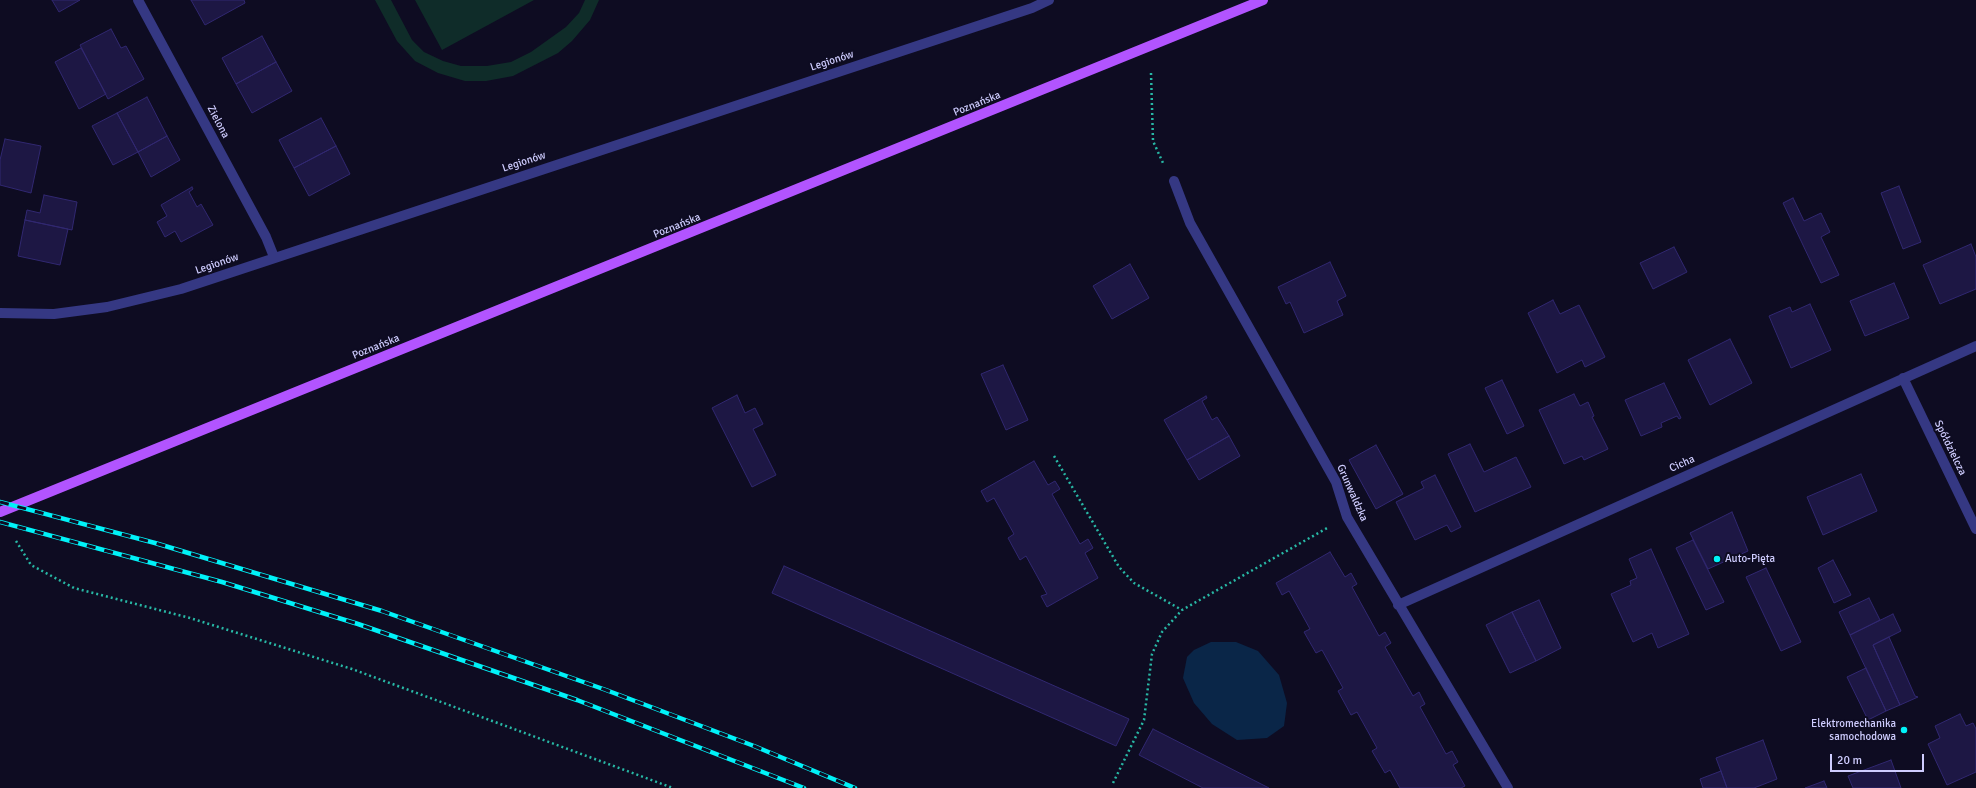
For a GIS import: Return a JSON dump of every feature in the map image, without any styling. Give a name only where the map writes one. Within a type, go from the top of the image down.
[{"type":"main road","name":"Poznańska","points":[[0,512],[1263,0]]},
{"type":"street","name":"Zielona","points":[[138,0],[262,230],[274,257]]},
{"type":"street","name":"Legionów","points":[[0,313],[54,314],[107,307],[180,289],[1024,11],[1049,0]]},
{"type":"street","name":"Grunwaldzka","points":[[1174,181],[1190,223],[1336,482],[1347,516],[1398,605],[1508,788]]},
{"type":"street","name":"Cicha","points":[[1398,605],[1976,346]]},
{"type":"street","name":"Spółdzielcza","points":[[1903,378],[1976,529]]},
{"type":"path","points":[[1150,73],[1153,141],[1166,170],[1174,181]]},
{"type":"path","points":[[1054,456],[1119,567],[1134,583],[1182,610]]},
{"type":"path","points":[[1113,783],[1144,720],[1152,654],[1162,632],[1182,610],[1347,516]]},
{"type":"path","points":[[16,541],[31,565],[74,588],[190,618],[352,670],[673,788]]},
{"type":"green space","points":[[375,0],[391,0],[412,40],[424,52],[443,61],[461,66],[487,66],[511,62],[531,52],[566,27],[579,13],[585,0],[599,0],[590,20],[572,41],[558,53],[513,76],[486,81],[465,81],[438,73],[415,61],[397,41]]},
{"type":"green space","points":[[415,0],[534,0],[442,50]]},
{"type":"water","points":[[1211,642],[1236,642],[1258,651],[1279,675],[1287,703],[1284,726],[1267,738],[1237,740],[1212,724],[1194,703],[1183,678],[1187,657],[1194,650]]},
{"type":"building","points":[[52,0],[80,0],[59,12]]},
{"type":"building","points":[[191,0],[244,0],[245,3],[205,25]]},
{"type":"building","points":[[111,29],[121,48],[126,46],[144,79],[108,99],[80,45]]},
{"type":"building","points":[[262,36],[276,62],[236,84],[222,58]]},
{"type":"building","points":[[81,48],[106,94],[79,109],[55,62]]},
{"type":"building","points":[[276,62],[292,91],[252,113],[236,84]]},
{"type":"building","points":[[147,97],[167,136],[138,152],[117,113]]},
{"type":"building","points":[[117,113],[138,152],[113,165],[92,126]]},
{"type":"building","points":[[321,118],[336,146],[294,168],[279,140]]},
{"type":"building","points":[[167,136],[180,160],[151,177],[138,152]]},
{"type":"building","points":[[5,139],[41,146],[31,193],[0,185],[0,160]]},
{"type":"building","points":[[336,146],[350,174],[309,196],[294,168]]},
{"type":"building","points":[[1899,186],[1921,242],[1903,249],[1881,193]]},
{"type":"building","points":[[192,187],[193,189],[189,192],[197,207],[201,204],[213,225],[181,242],[175,231],[165,237],[157,222],[167,216],[161,205]]},
{"type":"building","points":[[44,195],[77,202],[72,230],[25,220],[27,210],[40,213]]},
{"type":"building","points":[[1793,198],[1804,221],[1821,213],[1830,232],[1821,237],[1839,275],[1821,283],[1783,203]]},
{"type":"building","points":[[25,220],[68,229],[60,265],[18,256]]},
{"type":"building","points":[[1971,244],[1976,257],[1976,289],[1940,304],[1923,265]]},
{"type":"building","points":[[1674,247],[1687,272],[1653,289],[1640,263]]},
{"type":"building","points":[[1330,262],[1346,296],[1337,301],[1343,315],[1304,333],[1290,302],[1286,304],[1278,287]]},
{"type":"building","points":[[1130,264],[1149,298],[1112,319],[1093,286]]},
{"type":"building","points":[[1894,283],[1909,318],[1865,336],[1850,301]]},
{"type":"building","points":[[1553,300],[1560,314],[1579,305],[1605,357],[1585,367],[1582,360],[1557,373],[1528,313]]},
{"type":"building","points":[[1810,304],[1831,350],[1791,368],[1769,316],[1790,307],[1792,312]]},
{"type":"building","points":[[1730,339],[1752,383],[1710,405],[1688,360]]},
{"type":"building","points":[[1003,365],[1028,420],[1006,430],[981,374]]},
{"type":"building","points":[[1502,380],[1524,426],[1507,434],[1485,388]]},
{"type":"building","points":[[1664,383],[1681,418],[1679,419],[1677,416],[1661,423],[1662,427],[1641,436],[1625,400]]},
{"type":"building","points":[[1574,394],[1580,406],[1588,402],[1594,416],[1592,417],[1608,449],[1584,460],[1582,456],[1564,464],[1539,410]]},
{"type":"building","points":[[737,395],[745,413],[755,408],[763,424],[753,429],[776,475],[752,487],[712,408]]},
{"type":"building","points":[[1206,396],[1207,398],[1202,401],[1212,420],[1217,417],[1229,436],[1187,460],[1164,420]]},
{"type":"building","points":[[1229,436],[1240,456],[1199,480],[1187,460]]},
{"type":"building","points":[[1470,444],[1484,472],[1516,457],[1531,487],[1475,512],[1448,454]]},
{"type":"building","points":[[1376,445],[1403,494],[1376,509],[1349,460]]},
{"type":"building","points":[[1034,461],[1048,485],[1055,481],[1060,489],[1052,494],[1080,544],[1088,539],[1093,548],[1085,553],[1098,578],[1047,607],[1041,596],[1047,594],[1026,556],[1020,560],[1008,538],[1014,534],[994,498],[987,502],[981,491]]},
{"type":"building","points":[[1861,474],[1877,511],[1823,535],[1807,497]]},
{"type":"building","points":[[1435,475],[1461,527],[1451,532],[1447,525],[1415,540],[1396,502],[1424,488],[1421,482]]},
{"type":"building","points":[[1732,512],[1748,551],[1708,569],[1690,533]]},
{"type":"building","points":[[1693,540],[1724,602],[1706,610],[1676,548]]},
{"type":"building","points":[[1651,549],[1689,634],[1658,648],[1652,633],[1633,642],[1611,594],[1631,585],[1630,581],[1637,578],[1629,559]]},
{"type":"building","points":[[1330,552],[1345,577],[1351,573],[1357,584],[1352,587],[1379,636],[1385,632],[1391,643],[1385,647],[1413,696],[1419,692],[1425,704],[1420,707],[1446,754],[1452,751],[1458,762],[1453,765],[1465,786],[1461,788],[1400,788],[1390,770],[1385,773],[1372,751],[1377,748],[1357,712],[1351,715],[1338,691],[1343,688],[1322,650],[1316,653],[1304,632],[1310,629],[1289,591],[1282,595],[1276,583]]},
{"type":"building","points":[[1833,560],[1851,595],[1834,603],[1818,568]]},
{"type":"building","points":[[784,566],[1129,719],[1116,746],[772,593]]},
{"type":"building","points":[[1766,568],[1801,642],[1781,651],[1746,577]]},
{"type":"building","points":[[1869,598],[1880,620],[1850,635],[1839,612]]},
{"type":"building","points":[[1539,600],[1561,648],[1536,661],[1512,612]]},
{"type":"building","points":[[1512,612],[1536,661],[1510,673],[1486,625]]},
{"type":"building","points":[[1893,614],[1901,631],[1873,645],[1900,705],[1886,711],[1850,635]]},
{"type":"building","points":[[1889,637],[1915,696],[1918,697],[1900,705],[1873,645]]},
{"type":"building","points":[[1866,668],[1886,711],[1868,720],[1847,677]]},
{"type":"building","points":[[1960,714],[1966,726],[1973,723],[1976,729],[1976,772],[1947,785],[1928,744],[1940,738],[1935,726]]},
{"type":"building","points":[[1153,729],[1269,788],[1203,788],[1139,755]]},
{"type":"building","points":[[1763,740],[1777,779],[1754,788],[1727,788],[1716,758]]},
{"type":"building","points":[[1891,760],[1901,788],[1853,788],[1848,776]]},
{"type":"building","points":[[1721,771],[1727,788],[1703,788],[1700,779]]},
{"type":"building","points":[[1824,781],[1827,788],[1805,788]]},
{"type":"railway","points":[[0,502],[155,543],[382,611],[606,690],[754,746],[855,788]]},
{"type":"railway","points":[[0,522],[222,582],[358,624],[577,700],[804,788]]},
{"type":"place","name":"Auto-Pięta","points":[[1717,559]]},
{"type":"place","name":"Elektromechanika samochodowa","points":[[1904,730]]}]
